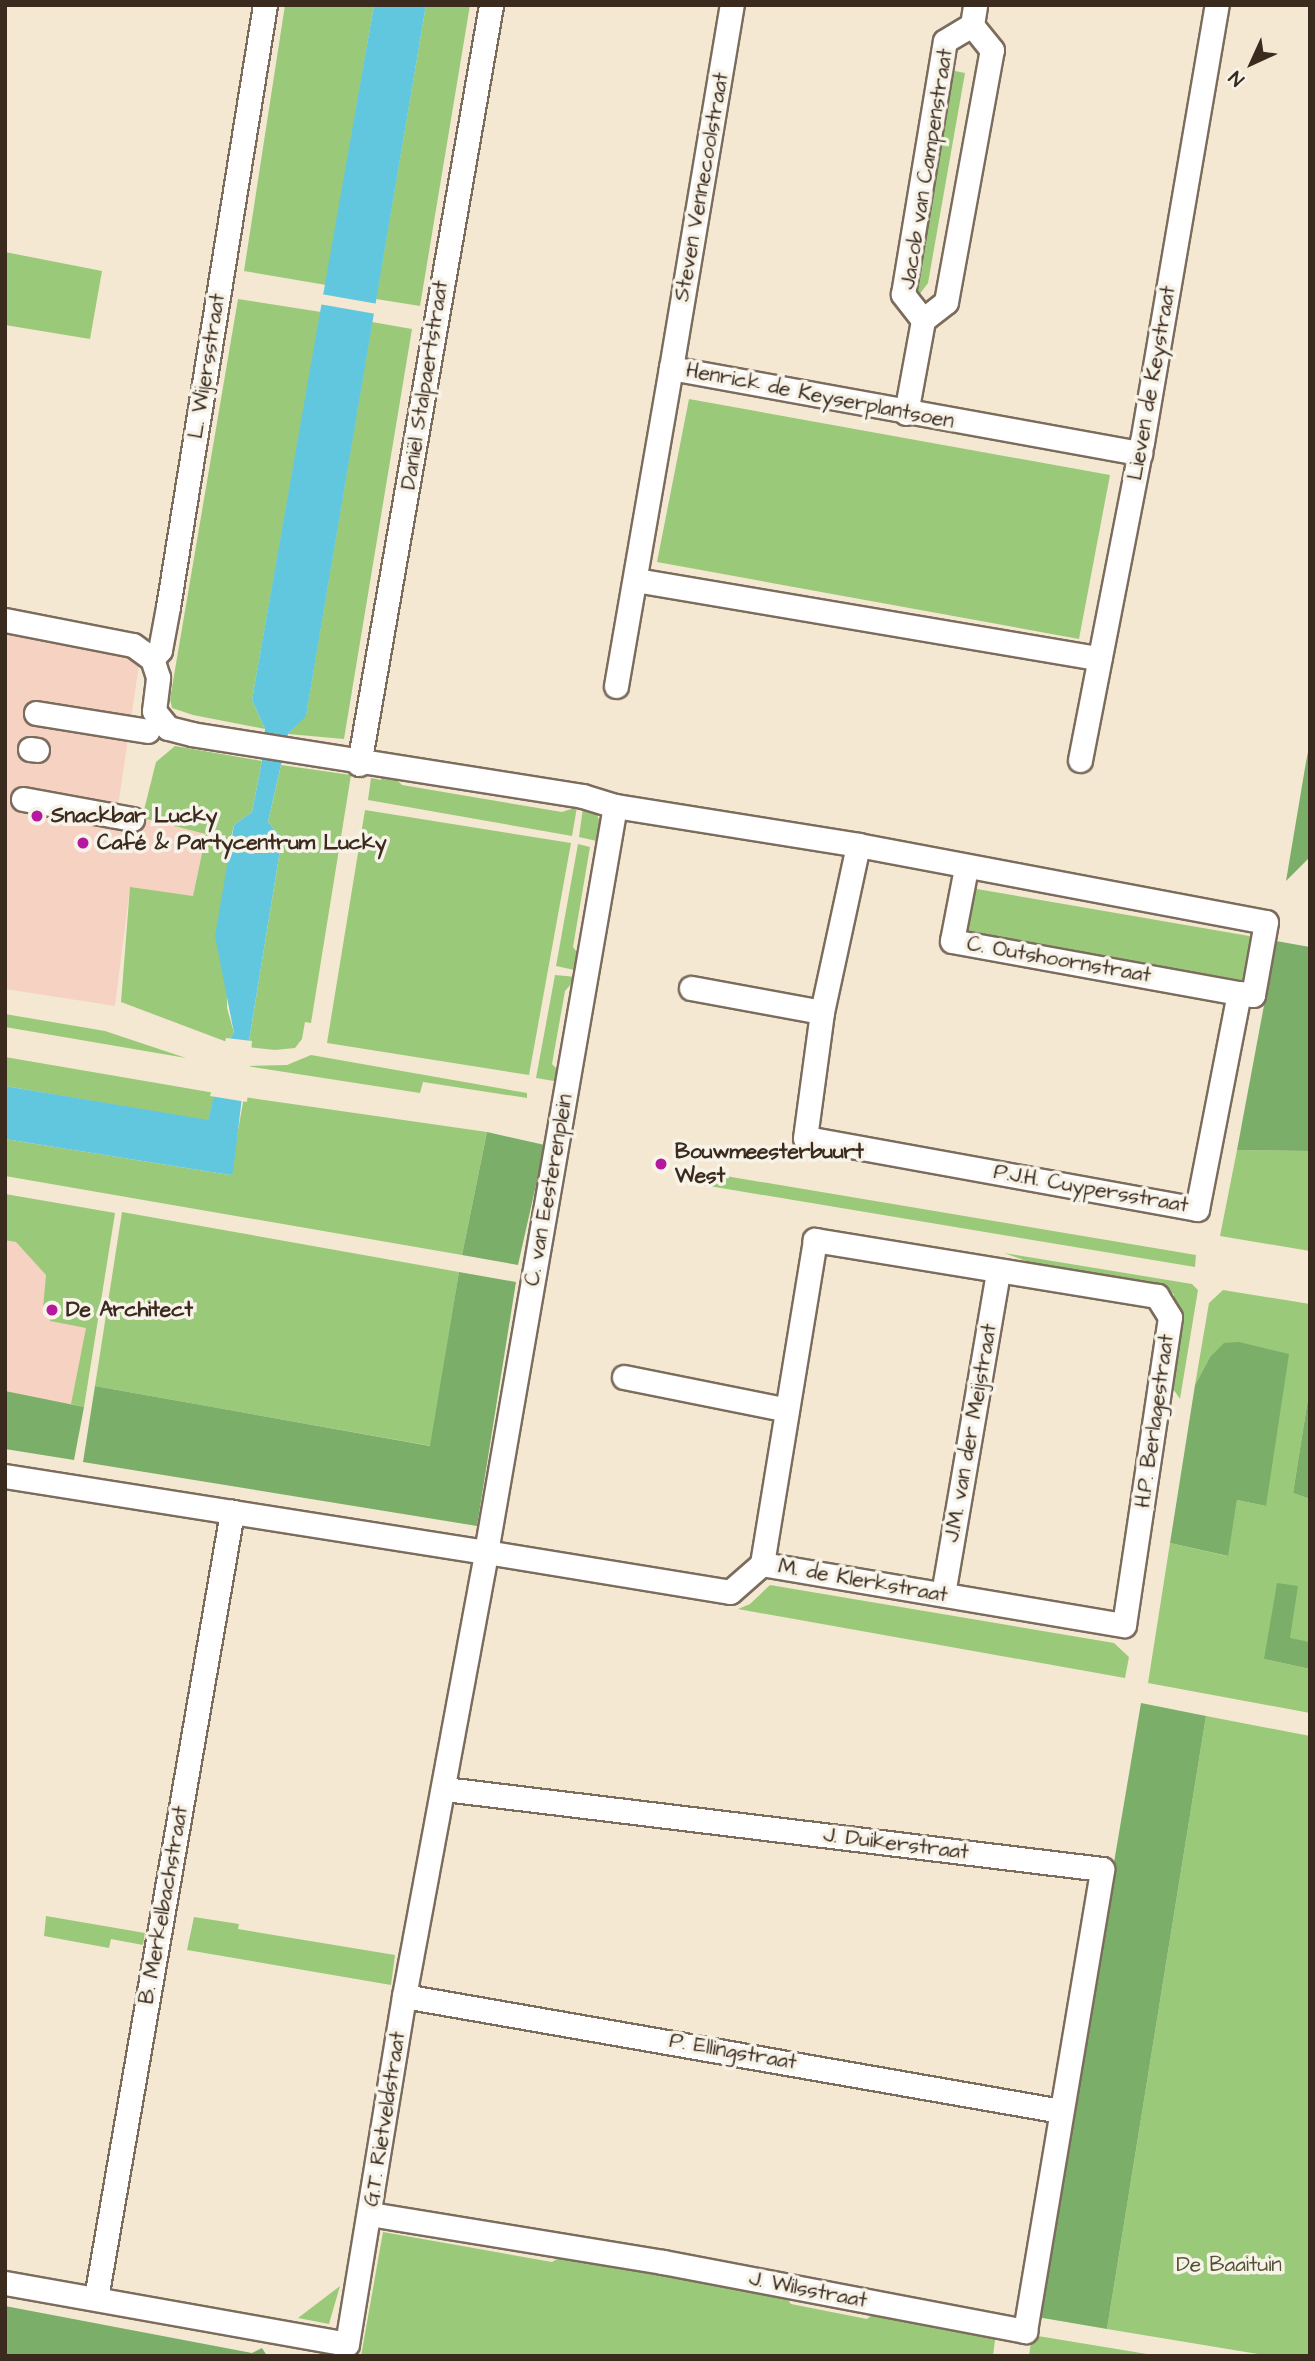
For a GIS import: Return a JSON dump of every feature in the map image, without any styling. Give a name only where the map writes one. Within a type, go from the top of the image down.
[{"type":"street","name":"L. Wijersstraat","points":[[154,727],[158,677],[152,659],[160,650],[168,607],[265,5]]},
{"type":"street","name":"Daniël Stalpaertstraat","points":[[359,764],[491,5]]},
{"type":"street","name":"Steven Vennecoolstraat","points":[[671,368],[732,5]]},
{"type":"street","name":"Lieven de Keystraat","points":[[1080,760],[1140,453],[1217,5]]},
{"type":"street","name":"Jacob van Campenstraat","points":[[906,413],[923,320],[946,302],[992,51],[974,15],[945,41],[903,295],[923,320]]},
{"type":"street","name":"Henrick de Keyserplantsoen","points":[[616,686],[671,368],[906,413],[1140,453]]},
{"type":"street","points":[[636,580],[1099,658]]},
{"type":"street","points":[[5,620],[133,645],[152,659]]},
{"type":"street","points":[[36,713],[168,728],[297,754],[583,796],[615,806],[858,845],[965,868],[1266,922],[1253,995],[1239,993]]},
{"type":"street","points":[[23,799],[132,819]]},
{"type":"street","name":"C. van Eesterenplein","points":[[486,1552],[615,806]]},
{"type":"street","points":[[691,988],[822,1012],[858,845]]},
{"type":"street","name":"C. Outshoornstraat","points":[[965,868],[952,941],[1239,993]]},
{"type":"street","name":"P.J.H. Cuypersstraat","points":[[822,1012],[805,1138],[1197,1209],[1239,993]]},
{"type":"street","name":"H.P. Berlagestraat","points":[[787,1410],[814,1240],[1157,1296],[1170,1317],[1124,1625]]},
{"type":"street","name":"J.M. van der Meijstraat","points":[[943,1594],[998,1271]]},
{"type":"street","points":[[624,1377],[787,1410],[762,1564]]},
{"type":"street","points":[[5,1476],[486,1552]]},
{"type":"street","name":"B. Merkelbachstraat","points":[[96,2298],[232,1512]]},
{"type":"street","name":"M. de Klerkstraat","points":[[486,1552],[730,1592],[762,1564],[1124,1625]]},
{"type":"street","name":"G.T. Rietveldstraat","points":[[5,2283],[347,2344],[404,1996],[445,1789],[486,1552]]},
{"type":"street","name":"J. Duikerstraat","points":[[445,1789],[1102,1868],[1061,2111]]},
{"type":"street","name":"P. Ellingstraat","points":[[404,1996],[1061,2111]]},
{"type":"street","name":"J. Wilsstraat","points":[[370,2214],[663,2262],[1025,2331],[1061,2111]]},
{"type":"shaded area","points":[[5,634],[140,658],[117,813],[206,833],[193,897],[130,888],[115,1006],[5,989]]},
{"type":"shaded area","name":"De Architect","points":[[5,1194],[115,1213],[81,1422],[5,1409]]},
{"type":"green space","points":[[285,5],[374,5],[326,285],[244,271]]},
{"type":"green space","points":[[426,5],[470,5],[420,306],[376,299]]},
{"type":"green space","points":[[950,70],[965,73],[928,283],[919,295],[913,289]]},
{"type":"green space","points":[[5,252],[102,271],[90,339],[5,325]]},
{"type":"green space","points":[[238,299],[321,312],[252,700],[265,729],[193,715],[172,708],[170,699]]},
{"type":"green space","points":[[372,322],[412,329],[344,739],[288,734],[306,715]]},
{"type":"green space","points":[[689,399],[1110,475],[1079,639],[657,562]]},
{"type":"green space","points":[[1310,742],[1310,857],[1286,881],[1306,762]]},
{"type":"green space","points":[[175,746],[262,761],[252,812],[234,825],[228,850],[227,1008],[234,1033],[227,1042],[121,1002],[130,887],[193,896],[206,834],[142,818],[156,762]]},
{"type":"green space","points":[[281,765],[351,775],[311,1023],[305,1022],[302,1039],[295,1048],[275,1050],[248,1047],[282,838],[268,822]]},
{"type":"green space","points":[[382,773],[393,776],[402,785],[562,812],[577,807],[572,836],[368,800],[371,778],[381,780]]},
{"type":"green space","points":[[583,808],[597,815],[602,826],[601,842],[579,837]]},
{"type":"green space","points":[[365,810],[571,843],[529,1075],[327,1043]]},
{"type":"green space","points":[[578,844],[590,847],[573,947],[581,957],[579,971],[556,966]]},
{"type":"green space","points":[[971,888],[1255,937],[1246,981],[963,932]]},
{"type":"green space","points":[[1276,941],[1310,947],[1310,1151],[1237,1150]]},
{"type":"green space","points":[[555,975],[577,977],[565,991],[552,1064],[561,1073],[560,1082],[536,1078]]},
{"type":"green space","points":[[5,1014],[105,1031],[186,1058],[5,1027]]},
{"type":"green space","points":[[311,1055],[527,1093],[527,1098],[423,1082],[420,1093],[246,1066],[287,1065]]},
{"type":"green space","points":[[5,1057],[215,1093],[208,1121],[5,1086]]},
{"type":"green space","points":[[244,1097],[487,1132],[462,1255],[5,1176],[5,1139],[230,1175]]},
{"type":"green space","points":[[487,1132],[545,1145],[518,1265],[462,1255]]},
{"type":"green space","points":[[1237,1150],[1310,1151],[1310,1251],[1220,1236]]},
{"type":"green space","points":[[690,1170],[1196,1255],[1195,1267],[679,1181],[680,1174],[689,1175]]},
{"type":"green space","points":[[5,1194],[115,1213],[84,1407],[71,1404],[86,1328],[50,1321],[51,1313],[43,1308],[46,1275],[16,1242],[5,1240]]},
{"type":"green space","points":[[122,1212],[459,1272],[431,1446],[95,1386]]},
{"type":"green space","points":[[1004,1253],[1192,1284],[1198,1290],[1180,1399],[1171,1386],[1174,1294],[1026,1268],[1026,1261]]},
{"type":"green space","points":[[459,1272],[516,1282],[477,1526],[83,1462],[95,1386],[430,1446]]},
{"type":"green space","points":[[1223,1290],[1310,1304],[1310,1386],[1293,1493],[1310,1499],[1310,1642],[1290,1639],[1264,1659],[1310,1669],[1310,1713],[1148,1683],[1170,1543],[1227,1556],[1237,1500],[1266,1506],[1210,1357],[1195,1385],[1209,1303]]},
{"type":"green space","points":[[1239,1342],[1289,1354],[1266,1506],[1237,1500],[1228,1556],[1170,1543],[1195,1385],[1210,1357],[1224,1343]]},
{"type":"green space","points":[[1310,1386],[1310,1499],[1293,1493]]},
{"type":"green space","points":[[5,1391],[84,1407],[74,1460],[5,1449]]},
{"type":"green space","points":[[1277,1583],[1298,1586],[1290,1638],[1310,1642],[1310,1669],[1264,1659]]},
{"type":"green space","points":[[770,1585],[1114,1643],[1129,1657],[1125,1678],[738,1609],[750,1604]]},
{"type":"green space","points":[[1141,1703],[1206,1716],[1107,2329],[1037,2317]]},
{"type":"green space","name":"De Baaituin","points":[[1206,1716],[1310,1736],[1310,2356],[1270,2356],[1107,2329]]},
{"type":"green space","points":[[46,1916],[145,1933],[143,1945],[111,1939],[109,1948],[44,1936]]},
{"type":"green space","points":[[194,1917],[239,1924],[238,1929],[395,1955],[391,1985],[187,1950]]},
{"type":"green space","points":[[383,2232],[552,2262],[562,2256],[783,2294],[791,2304],[867,2319],[877,2311],[996,2332],[993,2356],[361,2356]]},
{"type":"green space","points":[[340,2286],[329,2324],[298,2318]]},
{"type":"green space","points":[[5,2306],[252,2353],[262,2348],[267,2356],[5,2356]]},
{"type":"green space","points":[[1032,2335],[1159,2356],[1029,2356]]},
{"type":"water","points":[[374,5],[426,5],[306,716],[288,734],[268,822],[282,838],[248,1047],[233,1172],[230,1175],[5,1139],[5,1086],[208,1120],[227,1042],[234,1033],[215,936],[234,825],[252,812],[262,761],[265,729],[252,700]]},
{"type":"pier","points":[[321,294],[378,304],[376,314],[319,304]]},
{"type":"pier","points":[[226,1038],[252,1041],[247,1102],[210,1096]]},
{"type":"place","name":"Snackbar Lucky","points":[[37,816]]},
{"type":"place","name":"Café & Partycentrum Lucky","points":[[83,843]]},
{"type":"place","name":"Bouwmeesterbuurt West","points":[[661,1164]]},
{"type":"place","name":"De Architect","points":[[52,1310]]}]
